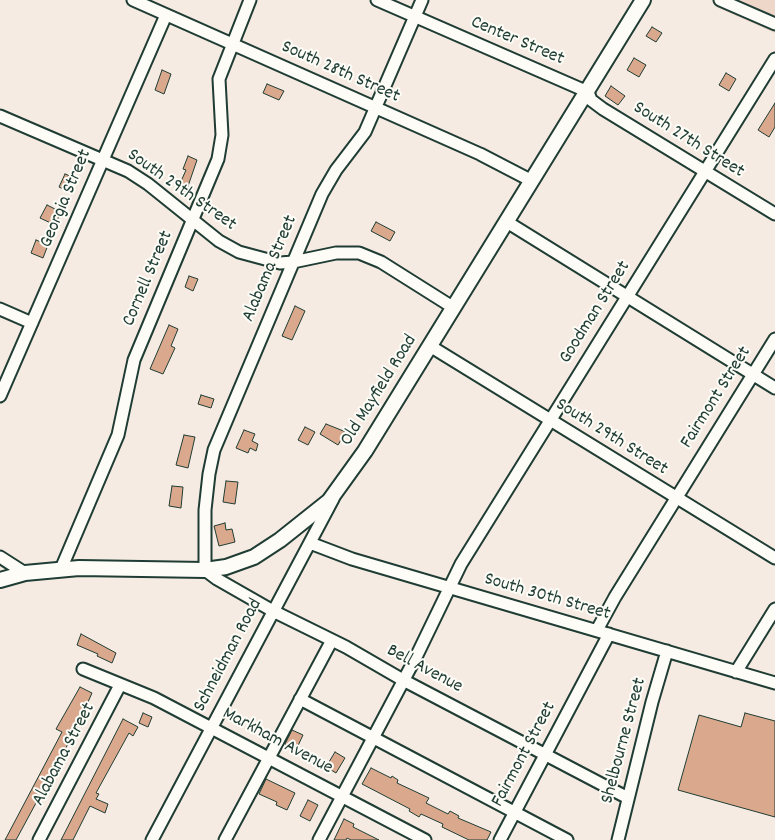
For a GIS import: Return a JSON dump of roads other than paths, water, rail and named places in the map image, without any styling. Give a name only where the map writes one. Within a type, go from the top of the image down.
[{"type":"main road","name":"Old Mayfield Road","points":[[0,580],[25,572],[61,569],[206,570],[226,568],[254,557],[317,511],[338,489],[365,451],[643,0]]},
{"type":"street","name":"South 28th Street","points":[[133,0],[486,157],[532,182]]},
{"type":"street","name":"Cornell Street","points":[[61,569],[118,435],[134,360],[218,159],[222,135],[219,79],[250,0]]},
{"type":"street","name":"Center Street","points":[[377,0],[588,92]]},
{"type":"street","name":"Alabama Street","points":[[206,570],[205,510],[208,474],[214,450],[328,181],[360,141],[422,0]]},
{"type":"street","points":[[720,0],[775,24]]},
{"type":"street","name":"Georgia Street","points":[[0,396],[166,15]]},
{"type":"street","name":"Goodman Street","points":[[319,840],[403,680],[449,587],[775,59]]},
{"type":"street","name":"South 27th Street","points":[[588,92],[591,100],[603,109],[775,214]]},
{"type":"street","name":"South 29th Street","points":[[0,116],[103,160],[148,184],[192,222],[218,241],[239,252],[274,262],[293,262],[336,253],[359,253],[381,262],[454,308]]},
{"type":"street","points":[[507,222],[626,298],[775,388]]},
{"type":"street","points":[[0,309],[32,322]]},
{"type":"street","name":"Fairmont Street","points":[[597,630],[615,597],[775,338]]},
{"type":"street","name":"South 29th Street","points":[[430,346],[676,499],[775,558]]},
{"type":"street","name":"Schneidman Road","points":[[152,840],[338,489]]},
{"type":"street","name":"South 30th Street","points":[[310,543],[352,559],[775,683]]},
{"type":"street","points":[[0,556],[25,572]]},
{"type":"street","name":"Bell Avenue","points":[[206,570],[217,579],[273,611],[332,640],[403,680],[628,798]]},
{"type":"street","points":[[736,672],[775,609]]},
{"type":"street","name":"Fairmont Street","points":[[500,840],[609,634]]},
{"type":"street","points":[[225,840],[332,640]]},
{"type":"street","name":"Shelbourne Street","points":[[618,840],[667,651]]},
{"type":"street","name":"Markham Avenue","points":[[83,668],[154,698],[425,840]]},
{"type":"street","name":"Alabama Street","points":[[40,840],[120,685]]},
{"type":"street","points":[[300,699],[567,840]]}]
